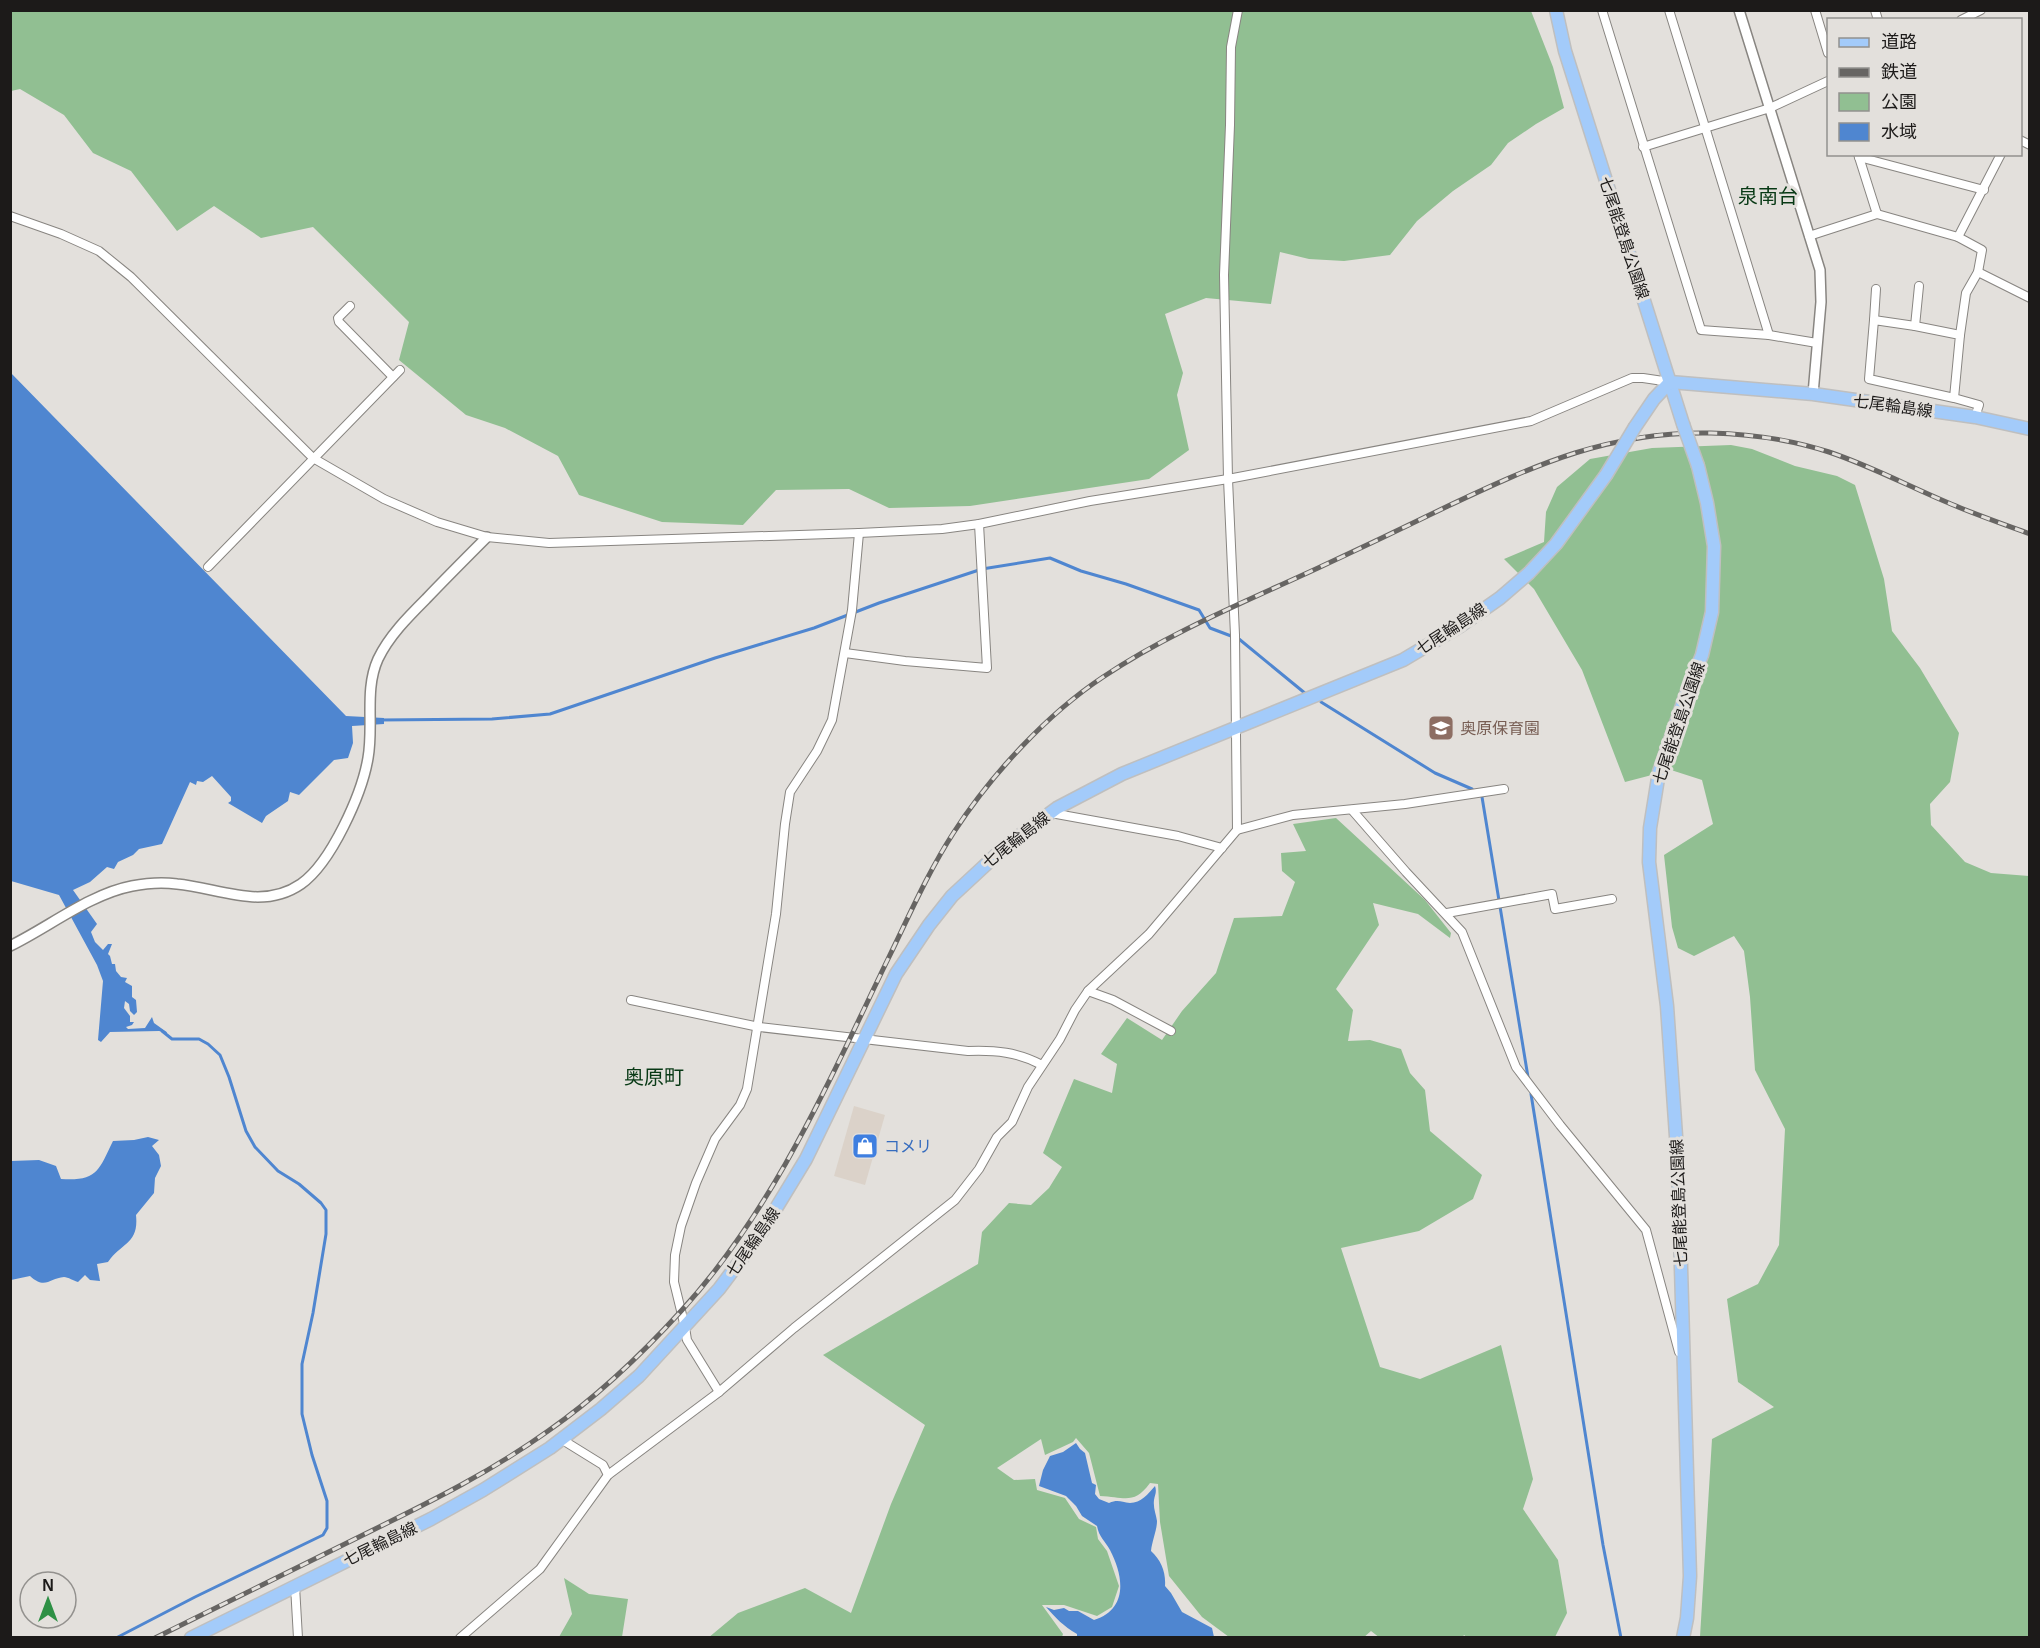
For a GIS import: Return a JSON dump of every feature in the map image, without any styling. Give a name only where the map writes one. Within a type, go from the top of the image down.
[{"type":"main road","name":"七尾能登島公園線","points":[[1556,10],[1564,51],[1698,466],[1712,530],[1714,561],[1712,612],[1702,655],[1659,772],[1650,828],[1649,850],[1656,927],[1667,1006],[1676,1131],[1690,1576],[1683,1638]]},
{"type":"main road","name":"七尾輪島線","points":[[191,1638],[431,1519],[483,1490],[561,1439],[601,1409],[639,1376],[686,1327],[739,1264],[777,1208],[806,1159],[896,974],[952,896],[1007,845],[1037,821],[1076,797],[1122,774],[1403,660],[1460,626],[1500,598],[1529,573],[1556,544],[1606,475],[1658,394],[1670,382],[1813,394],[1975,417],[2030,429]]},
{"type":"street","points":[[1237,830],[1235,638],[1228,479],[1224,275],[1231,46],[1238,10]]},
{"type":"street","points":[[1602,10],[1701,330],[1768,335],[1817,343]]},
{"type":"street","points":[[1669,10],[1768,335]]},
{"type":"street","points":[[1739,10],[1820,270],[1821,302],[1813,394]]},
{"type":"street","points":[[1815,10],[1827,50]]},
{"type":"street","points":[[1962,16],[1981,10]]},
{"type":"street","points":[[1643,147],[1770,108],[1827,81]]},
{"type":"street","points":[[1859,156],[1877,214]]},
{"type":"street","points":[[1859,156],[1984,190]]},
{"type":"street","points":[[1958,237],[2000,156]]},
{"type":"street","points":[[1809,236],[1877,214],[1958,237],[1982,250],[1978,272],[1966,293],[1954,398]]},
{"type":"street","points":[[10,216],[61,234],[99,251],[131,277],[312,458],[384,499],[437,522],[487,537],[549,543],[942,529],[979,524],[1090,501],[1228,479],[1531,421],[1632,378],[1670,382]]},
{"type":"street","points":[[1978,272],[2030,298]]},
{"type":"street","points":[[1915,326],[1919,286]]},
{"type":"street","points":[[1876,289],[1869,379],[1979,405],[1975,417]]},
{"type":"street","points":[[350,306],[338,318],[339,322],[393,376]]},
{"type":"street","points":[[1874,321],[1960,335]]},
{"type":"street","points":[[208,567],[400,370]]},
{"type":"street","points":[[845,653],[987,668],[979,524]]},
{"type":"street","points":[[719,1392],[687,1340],[686,1327],[674,1282],[675,1255],[681,1226],[696,1183],[716,1139],[740,1105],[747,1089],[776,914],[790,792],[817,751],[832,720],[852,610],[859,533]]},
{"type":"street","points":[[10,946],[117,889],[160,883],[179,884],[248,898],[277,895],[300,884],[318,867],[345,824],[359,791],[368,757],[370,688],[378,660],[398,628],[487,537]]},
{"type":"street","points":[[460,1638],[540,1569],[608,1474],[719,1392],[794,1328],[955,1200],[979,1168],[997,1137],[1012,1122],[1028,1087],[1088,991],[1149,934],[1237,830],[1293,815],[1352,810],[1503,789]]},
{"type":"street","points":[[1352,810],[1462,932],[1516,1068],[1646,1230],[1684,1371]]},
{"type":"street","points":[[1050,813],[1178,836],[1222,848]]},
{"type":"street","points":[[1446,913],[1552,894],[1555,909],[1612,899]]},
{"type":"street","points":[[1088,991],[1113,1000],[1171,1031]]},
{"type":"street","points":[[631,1000],[759,1027],[968,1051],[999,1050],[1042,1065]]},
{"type":"street","points":[[561,1439],[603,1465],[608,1474]]},
{"type":"street","points":[[295,1586],[298,1638]]},
{"type":"shaded area","points":[[854,1106],[885,1115],[865,1185],[834,1176]]},
{"type":"green space","points":[[10,11],[1531,11],[1553,67],[1564,108],[1508,143],[1491,165],[1453,191],[1417,221],[1390,255],[1344,261],[1309,259],[1280,252],[1271,304],[1206,298],[1165,314],[1183,373],[1177,395],[1189,450],[1149,479],[970,506],[889,508],[849,489],[776,490],[743,525],[662,522],[579,495],[558,456],[505,428],[466,415],[399,360],[409,322],[313,227],[261,238],[214,206],[177,231],[131,171],[93,153],[64,115],[20,89],[11,91]]},
{"type":"green space","points":[[1731,445],[1752,449],[1795,466],[1837,476],[1855,485],[1884,579],[1892,631],[1920,668],[1959,733],[1950,782],[1930,804],[1931,825],[1965,862],[1991,873],[2029,876],[2029,1637],[1700,1637],[1712,1439],[1774,1407],[1738,1382],[1727,1299],[1758,1284],[1779,1245],[1785,1129],[1755,1070],[1744,951],[1734,936],[1694,956],[1678,948],[1672,927],[1664,855],[1713,824],[1702,780],[1671,770],[1625,782],[1582,670],[1534,589],[1504,559],[1544,542],[1546,512],[1557,487],[1590,459],[1652,448]]},
{"type":"green space","points":[[1336,818],[1425,900],[1451,933],[1450,938],[1418,914],[1373,903],[1379,925],[1336,989],[1353,1010],[1348,1041],[1370,1040],[1401,1049],[1410,1073],[1425,1090],[1430,1131],[1482,1175],[1473,1199],[1419,1231],[1341,1248],[1380,1367],[1420,1379],[1501,1345],[1533,1479],[1523,1509],[1558,1560],[1567,1613],[1555,1637],[1468,1638],[1464,1635],[1462,1638],[1380,1638],[1371,1631],[1363,1638],[1229,1637],[1202,1617],[1169,1576],[1160,1522],[1158,1484],[1150,1483],[1134,1497],[1100,1496],[1089,1453],[1076,1438],[1073,1442],[1045,1455],[1041,1439],[997,1468],[1014,1480],[1035,1479],[1037,1490],[1065,1498],[1079,1519],[1096,1527],[1098,1539],[1107,1551],[1119,1586],[1112,1607],[1097,1616],[1064,1605],[1042,1605],[1063,1634],[1062,1637],[708,1638],[738,1613],[805,1588],[851,1613],[891,1504],[925,1425],[823,1355],[978,1264],[982,1232],[1009,1203],[1031,1205],[1049,1188],[1062,1167],[1043,1153],[1074,1079],[1112,1093],[1117,1064],[1101,1054],[1127,1018],[1162,1040],[1182,1011],[1216,973],[1234,918],[1282,916],[1295,882],[1282,871],[1281,853],[1306,851],[1293,824]]},
{"type":"green space","points":[[564,1578],[589,1594],[628,1599],[622,1637],[559,1637],[572,1614]]},
{"type":"water","points":[[10,372],[346,716],[384,718],[384,724],[352,726],[353,743],[348,758],[334,760],[299,795],[290,792],[288,801],[266,816],[262,823],[228,803],[231,797],[212,776],[203,782],[197,781],[196,785],[190,782],[162,844],[139,849],[133,855],[118,862],[114,869],[107,867],[90,882],[73,890],[97,924],[91,932],[95,942],[103,950],[108,944],[112,944],[108,954],[112,964],[115,964],[116,971],[121,977],[127,978],[125,982],[132,986],[132,997],[136,1000],[137,1012],[134,1015],[125,1001],[124,1008],[130,1016],[130,1022],[134,1022],[126,1027],[128,1029],[145,1028],[152,1017],[154,1023],[168,1033],[159,1031],[110,1032],[101,1042],[98,1040],[103,981],[97,965],[59,895],[11,881]]},
{"type":"water","points":[[148,1137],[159,1140],[152,1146],[159,1155],[161,1166],[155,1178],[154,1193],[136,1215],[135,1232],[128,1242],[108,1262],[97,1264],[100,1281],[90,1280],[85,1275],[78,1282],[64,1277],[44,1283],[30,1276],[11,1280],[11,1161],[39,1160],[56,1166],[61,1179],[82,1178],[95,1172],[113,1141]]},
{"type":"water","points":[[1076,1443],[1085,1453],[1092,1483],[1096,1485],[1095,1494],[1099,1499],[1109,1503],[1117,1501],[1134,1503],[1144,1498],[1155,1486],[1154,1506],[1157,1521],[1151,1551],[1158,1558],[1162,1567],[1165,1586],[1182,1612],[1212,1628],[1214,1637],[1077,1637],[1077,1634],[1046,1607],[1054,1610],[1064,1608],[1069,1611],[1078,1611],[1094,1620],[1113,1608],[1120,1591],[1115,1560],[1097,1526],[1082,1516],[1066,1496],[1039,1486],[1050,1456],[1063,1452]]},
{"type":"waterway","points":[[380,720],[492,719],[550,714],[715,658],[814,628],[879,603],[982,569],[1050,558],[1081,571],[1199,610],[1210,628],[1239,639],[1306,694]]},
{"type":"waterway","points":[[1321,702],[1435,773],[1472,789]]},
{"type":"waterway","points":[[1482,797],[1528,1077]]},
{"type":"waterway","points":[[116,1638],[323,1535],[327,1528],[327,1501],[302,1414],[302,1364],[326,1234],[326,1210],[299,1184],[278,1171],[255,1147],[246,1131],[220,1055],[199,1039],[172,1039],[162,1031]]},
{"type":"waterway","points":[[1531,1094],[1603,1545],[1621,1638]]},
{"type":"railway","points":[[155,1638],[417,1508],[527,1446],[601,1389],[651,1343],[715,1271],[745,1230],[772,1187],[821,1097],[927,878],[969,810],[1021,747],[1041,727],[1082,692],[1128,661],[1208,618],[1512,477],[1575,453],[1640,438],[1711,433],[1756,436],[1801,444],[1845,458],[1961,508],[2030,534]]},
{"type":"place","name":"奥原保育園","points":[[1441,728]]},
{"type":"place","name":"コメリ","points":[[865,1146]]},
{"type":"district","name":"泉南台","points":[[1768,196]]},
{"type":"district","name":"奥原町","points":[[654,1077]]}]
